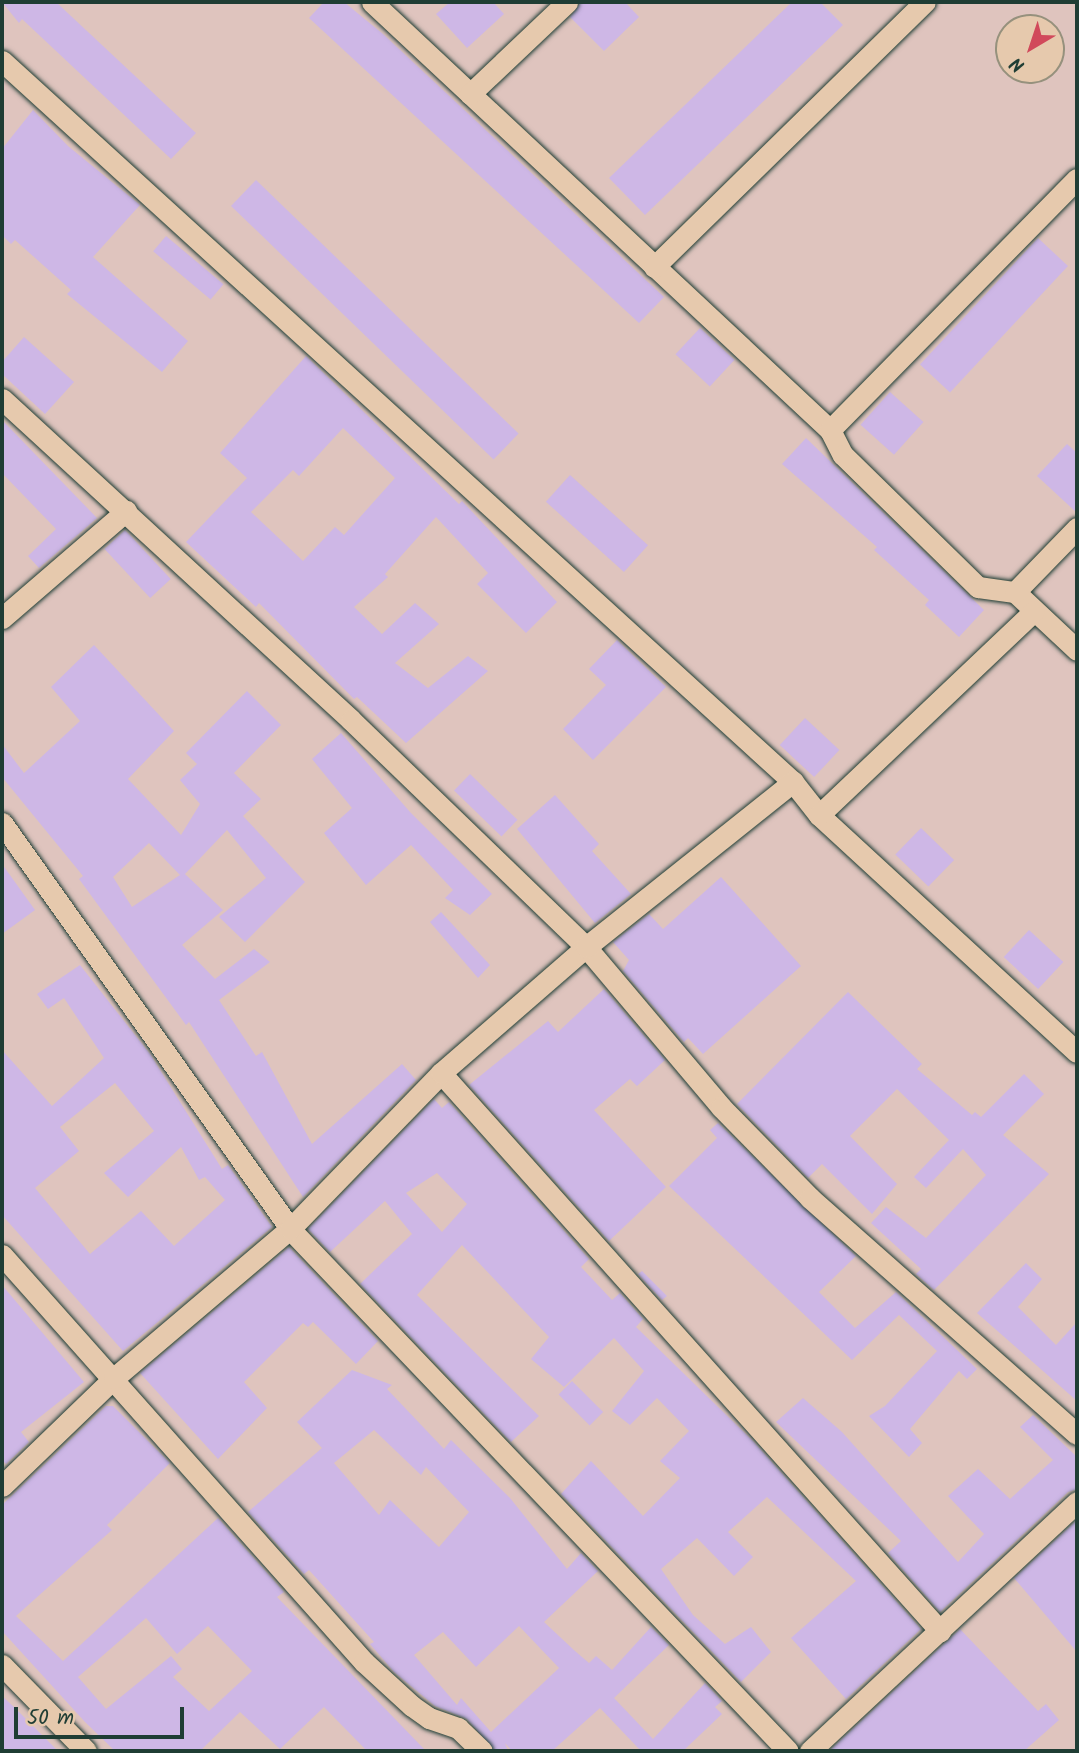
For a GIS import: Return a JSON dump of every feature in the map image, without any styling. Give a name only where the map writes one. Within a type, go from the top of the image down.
[{"type":"street","points":[[372,2],[830,430],[843,455],[978,587],[1015,593],[1077,650]]},
{"type":"street","points":[[470,94],[566,2]]},
{"type":"street","points":[[654,267],[925,2]]},
{"type":"street","points":[[2,61],[793,782],[819,815],[1077,1052]]},
{"type":"street","points":[[830,430],[1077,179]]},
{"type":"street","points":[[2,399],[351,720],[586,947],[722,1107],[810,1198],[1077,1434]]},
{"type":"street","points":[[2,618],[126,511]]},
{"type":"street","points":[[1015,593],[1077,528]]},
{"type":"street","points":[[819,815],[1034,611]]},
{"type":"street","points":[[2,1486],[114,1378],[290,1229],[441,1073],[586,947],[793,782]]},
{"type":"street","points":[[2,824],[290,1229],[788,1751]]},
{"type":"street","points":[[441,1073],[940,1631]]},
{"type":"street","points":[[2,1255],[364,1662],[412,1706],[429,1718],[458,1728],[482,1751]]},
{"type":"street","points":[[810,1751],[1077,1502]]},
{"type":"street","points":[[2,1665],[86,1751]]},
{"type":"building","points":[[2,2],[56,2],[196,133],[171,159],[22,19],[19,23]]},
{"type":"building","points":[[324,2],[344,2],[383,34],[664,297],[639,323],[309,18]]},
{"type":"building","points":[[450,2],[493,2],[504,14],[467,48],[436,14]]},
{"type":"building","points":[[581,2],[625,2],[639,17],[604,51],[570,17]]},
{"type":"building","points":[[792,2],[820,2],[843,25],[645,215],[609,178]]},
{"type":"building","points":[[33,110],[68,146],[140,205],[93,257],[188,341],[162,372],[67,294],[71,290],[15,240],[11,244],[2,235],[2,149]]},
{"type":"building","points":[[256,180],[519,434],[494,459],[231,206]]},
{"type":"building","points":[[166,236],[223,284],[211,300],[153,251]]},
{"type":"building","points":[[1038,238],[1068,266],[950,392],[920,365]]},
{"type":"building","points":[[700,328],[734,360],[710,386],[675,354]]},
{"type":"building","points":[[24,337],[74,382],[45,414],[2,374],[2,362]]},
{"type":"building","points":[[306,356],[459,504],[462,501],[557,602],[526,633],[477,584],[488,573],[436,517],[385,574],[388,577],[354,607],[382,634],[415,603],[439,624],[395,663],[428,688],[468,656],[488,671],[406,743],[357,697],[354,699],[259,603],[256,607],[186,542],[247,478],[220,453]],"holes":[[[343,428],[395,478],[344,535],[335,527],[303,561],[251,512],[293,470],[299,476]]]},
{"type":"building","points":[[890,392],[923,422],[894,455],[861,425]]},
{"type":"building","points":[[2,420],[97,518],[39,568],[28,556],[56,529],[2,473]]},
{"type":"building","points":[[806,438],[984,610],[959,637],[925,605],[929,600],[874,550],[877,547],[782,464]]},
{"type":"building","points":[[1067,444],[1077,453],[1077,513],[1037,476]]},
{"type":"building","points":[[570,475],[648,545],[624,572],[546,502]]},
{"type":"building","points":[[125,530],[171,579],[150,598],[105,549]]},
{"type":"building","points":[[617,640],[666,687],[593,760],[563,729],[606,685],[589,669]]},
{"type":"building","points":[[94,645],[174,731],[128,779],[181,835],[200,804],[180,780],[197,764],[186,753],[247,691],[281,725],[234,773],[261,799],[243,816],[305,882],[245,942],[219,917],[266,878],[227,830],[185,874],[223,910],[182,945],[215,979],[254,949],[270,962],[219,1000],[256,1056],[262,1052],[312,1144],[402,1064],[416,1080],[303,1197],[189,1022],[186,1025],[79,879],[83,876],[2,777],[2,744],[24,773],[80,721],[51,687]],"holes":[[[149,843],[180,875],[132,907],[113,877]]]},
{"type":"building","points":[[805,718],[839,750],[814,777],[780,745]]},
{"type":"building","points":[[341,733],[410,812],[492,894],[470,915],[445,898],[453,890],[411,845],[366,885],[324,833],[352,808],[312,759]]},
{"type":"building","points":[[470,774],[517,820],[501,836],[454,791]]},
{"type":"building","points":[[555,795],[599,844],[592,851],[631,894],[595,923],[517,829]]},
{"type":"building","points":[[921,828],[954,860],[928,887],[895,855]]},
{"type":"building","points":[[2,864],[35,910],[2,934]]},
{"type":"building","points":[[721,877],[801,966],[703,1054],[688,1038],[684,1042],[623,971],[629,960],[613,942],[649,914],[663,929]]},
{"type":"building","points":[[441,912],[490,965],[478,978],[430,922]]},
{"type":"building","points":[[1029,930],[1063,962],[1038,989],[1004,957]]},
{"type":"building","points":[[80,965],[150,1054],[222,1169],[228,1165],[272,1227],[123,1351],[2,1215],[2,1050],[52,1106],[104,1058],[64,998],[48,1009],[37,994]],"holes":[[[115,1083],[154,1131],[104,1173],[128,1197],[181,1147],[199,1180],[205,1177],[225,1200],[174,1246],[141,1211],[90,1254],[35,1188],[79,1151],[60,1127]]]},
{"type":"building","points":[[604,989],[665,1060],[637,1086],[630,1079],[594,1110],[666,1187],[609,1241],[469,1085],[548,1021],[558,1032]]},
{"type":"building","points":[[848,992],[922,1064],[917,1069],[972,1115],[975,1112],[981,1117],[1024,1074],[1044,1094],[1003,1135],[1049,1174],[934,1290],[916,1274],[921,1269],[871,1223],[886,1207],[926,1238],[986,1175],[963,1149],[926,1188],[914,1177],[949,1140],[897,1089],[850,1136],[897,1184],[872,1214],[822,1164],[808,1178],[737,1104]]},
{"type":"building","points":[[434,1099],[442,1108],[449,1102],[589,1259],[581,1267],[612,1300],[620,1293],[643,1319],[636,1327],[754,1442],[921,1629],[846,1699],[791,1638],[856,1581],[767,1497],[728,1532],[753,1557],[734,1576],[697,1538],[661,1569],[693,1615],[725,1644],[751,1627],[771,1652],[741,1682],[561,1494],[591,1461],[643,1516],[680,1478],[660,1461],[689,1431],[657,1398],[630,1425],[612,1411],[644,1371],[614,1338],[564,1387],[531,1359],[549,1337],[462,1245],[417,1295],[539,1416],[511,1442],[360,1284],[412,1234],[385,1201],[330,1252],[308,1229]],"holes":[[[437,1173],[467,1204],[442,1232],[406,1193]]]},
{"type":"building","points":[[718,1123],[856,1256],[819,1292],[855,1328],[896,1292],[977,1369],[967,1379],[959,1371],[910,1429],[922,1443],[909,1457],[869,1416],[885,1406],[937,1351],[899,1315],[852,1360],[669,1186],[717,1138],[710,1130]]},
{"type":"building","points":[[289,1247],[378,1341],[356,1364],[313,1322],[308,1327],[303,1323],[244,1382],[267,1408],[218,1459],[140,1373]]},
{"type":"building","points":[[1026,1263],[1042,1279],[1018,1307],[1056,1345],[1077,1322],[1077,1401],[977,1313]]},
{"type":"building","points":[[642,1271],[667,1296],[662,1300],[638,1274]]},
{"type":"building","points":[[2,1285],[84,1382],[21,1432],[29,1442],[6,1464],[2,1460]]},
{"type":"building","points":[[352,1370],[392,1385],[387,1389],[444,1449],[451,1440],[510,1498],[567,1569],[581,1553],[598,1571],[544,1622],[589,1663],[596,1656],[612,1670],[651,1627],[669,1645],[614,1698],[653,1739],[705,1683],[722,1701],[715,1707],[722,1714],[683,1751],[641,1751],[600,1708],[552,1751],[512,1751],[505,1743],[508,1751],[495,1751],[467,1719],[435,1706],[394,1672],[370,1644],[374,1642],[309,1570],[304,1574],[248,1512],[322,1448],[297,1422]],"holes":[[[374,1430],[421,1475],[426,1467],[469,1512],[439,1547],[390,1500],[379,1515],[334,1463]],[[519,1626],[559,1668],[491,1732],[461,1698],[457,1705],[414,1655],[443,1632],[476,1667]]]},
{"type":"building","points":[[572,1381],[603,1412],[590,1426],[559,1394]]},
{"type":"building","points":[[803,1398],[842,1432],[958,1562],[984,1534],[948,1496],[978,1469],[1010,1499],[1053,1460],[1020,1427],[1033,1415],[1077,1457],[1077,1489],[1068,1492],[940,1612],[888,1553],[901,1541],[776,1422]]},
{"type":"building","points":[[106,1406],[113,1406],[170,1463],[107,1525],[112,1530],[16,1616],[63,1661],[218,1518],[284,1592],[277,1597],[426,1751],[367,1751],[324,1707],[280,1749],[240,1712],[200,1751],[115,1751],[2,1631],[2,1505]],"holes":[[[146,1618],[177,1654],[208,1626],[252,1671],[209,1711],[173,1677],[182,1669],[171,1656],[106,1709],[78,1677]]]},
{"type":"building","points":[[1077,1520],[1077,1652],[1014,1578]]},
{"type":"building","points":[[960,1629],[1038,1711],[1046,1704],[1059,1720],[1024,1751],[829,1751]]},
{"type":"building","points":[[2,1696],[14,1707],[58,1751],[2,1751]]}]
